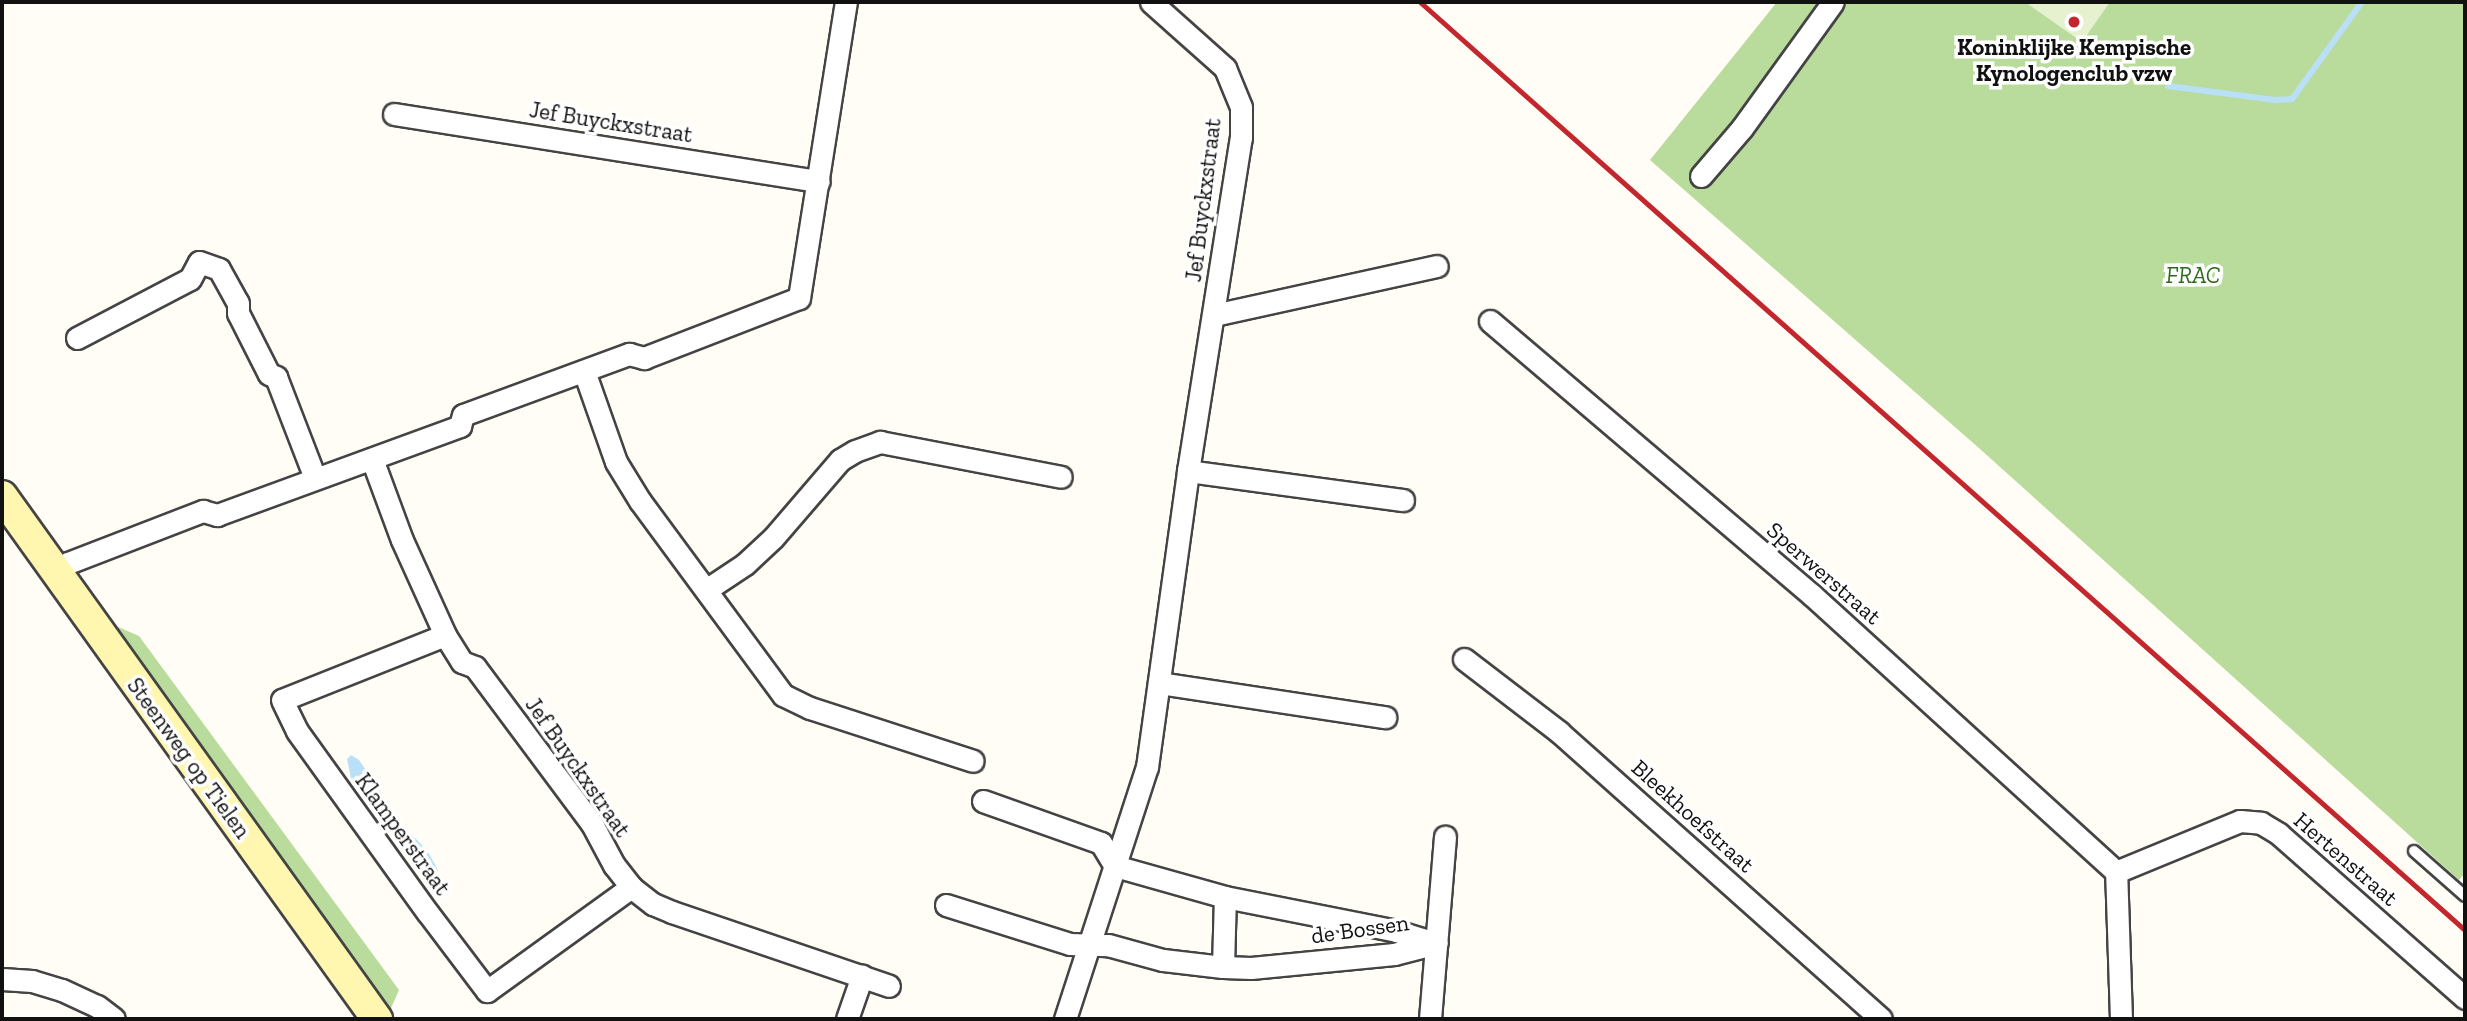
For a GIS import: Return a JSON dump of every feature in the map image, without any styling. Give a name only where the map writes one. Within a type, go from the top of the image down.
[{"type":"street","points":[[55,574],[68,563],[203,511],[217,515],[460,426],[463,415],[629,354],[644,358],[799,298],[846,2]]},
{"type":"street","name":"Jef Buyckxstraat","points":[[1115,866],[1146,766],[1188,471],[1241,138],[1241,107],[1225,68],[1151,2]]},
{"type":"street","points":[[1701,176],[1742,128],[1833,2]]},
{"type":"street","name":"Jef Buyckxstraat","points":[[394,114],[819,181]]},
{"type":"street","points":[[77,338],[190,279],[199,262],[219,269],[238,303],[238,313],[270,374],[276,377],[315,478]]},
{"type":"street","name":"Jef Buyckxstraat","points":[[1214,315],[1437,266]]},
{"type":"street","name":"Sperwerstraat","points":[[1490,321],[1811,596],[2116,872]]},
{"type":"street","points":[[584,371],[616,462],[640,501],[783,695],[810,708],[973,761]]},
{"type":"street","points":[[706,590],[745,564],[773,538],[840,460],[880,442],[1061,477]]},
{"type":"street","name":"Jef Buyckxstraat","points":[[372,459],[402,540],[445,635],[462,662],[475,667],[592,824],[614,865],[631,887],[653,904],[672,912],[889,986]]},
{"type":"street","points":[[1188,471],[1403,500]]},
{"type":"street","name":"Steenweg op Tielen","points":[[2,496],[55,574],[377,1019]]},
{"type":"street","name":"Klamperstraat","points":[[445,635],[282,700],[297,731],[428,913],[487,991],[631,887]]},
{"type":"street","name":"Bleekhoefstraat","points":[[1464,659],[1559,732],[1881,1019]]},
{"type":"street","points":[[1159,683],[1385,717]]},
{"type":"street","points":[[982,801],[1101,843],[1115,866],[1065,1019]]},
{"type":"street","name":"Hertenstraat","points":[[2116,872],[2240,821],[2261,823],[2279,834],[2465,998]]},
{"type":"street","points":[[1430,1019],[1445,837]]},
{"type":"street","name":"de Bossen","points":[[1115,866],[1226,897],[1396,931],[1437,943]]},
{"type":"street","points":[[2116,872],[2121,1019]]},
{"type":"street","points":[[1223,967],[1226,897]]},
{"type":"street","name":"de Bossen","points":[[946,905],[1070,944],[1108,945],[1163,960],[1223,967],[1251,968],[1394,954],[1437,943]]},
{"type":"street","points":[[847,1019],[862,976]]},
{"type":"street","points":[[2,979],[32,982],[62,990],[97,1006],[114,1019]]},
{"type":"lane","points":[[2414,851],[2465,896]]},
{"type":"green space","name":"FRAC","points":[[1777,2],[2465,2],[2465,873],[2459,880],[1980,449],[1650,160]]},
{"type":"green space","name":"Koninklijke Kempische Kynologenclub vzw","points":[[2025,2],[2110,2],[2082,42]]},
{"type":"green space","points":[[102,620],[139,636],[399,990],[388,1015]]},
{"type":"water","points":[[351,755],[359,760],[382,794],[386,806],[379,811],[351,778],[347,759]]},
{"type":"water","points":[[390,813],[427,850],[438,870],[436,877],[426,878],[414,863],[384,818]]},
{"type":"waterway","points":[[2168,86],[2275,100],[2292,99],[2362,2]]},
{"type":"railway","points":[[1420,2],[2465,930]]},
{"type":"place","name":"Koninklijke Kempische Kynologenclub vzw","points":[[2074,22]]}]
